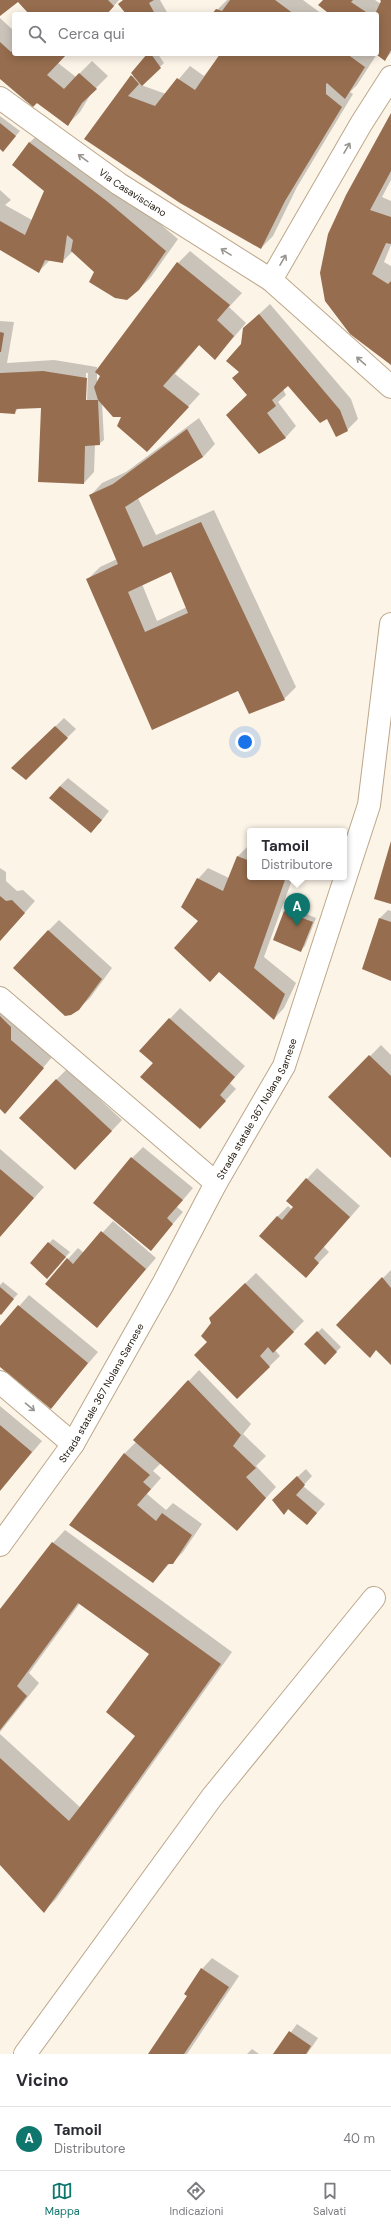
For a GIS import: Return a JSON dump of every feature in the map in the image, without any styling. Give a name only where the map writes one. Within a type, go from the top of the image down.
[{"type":"street","points":[[271,280],[361,124],[391,77]]},
{"type":"street","name":"Via Casavisciano","points":[[0,98],[119,184],[271,280],[391,387]]},
{"type":"street","name":"Strada statale 367 Nolana Sarnese","points":[[347,873],[369,805],[391,624]]},
{"type":"street","name":"Strada statale 367 Nolana Sarnese","points":[[0,1545],[73,1444],[163,1284],[216,1184],[284,1066],[345,880]]},
{"type":"street","points":[[0,998],[216,1184]]},
{"type":"street","points":[[0,1382],[73,1444]]},
{"type":"street","points":[[25,2054],[212,1797],[374,1598]]},
{"type":"building","points":[[0,0],[108,0],[114,6],[109,12],[27,12],[18,2],[0,16]]},
{"type":"building","points":[[123,0],[154,0],[149,3],[154,12],[124,12],[118,4]]},
{"type":"building","points":[[230,0],[275,0],[291,12],[214,12],[216,9],[222,11]]},
{"type":"building","points":[[323,0],[353,0],[351,2],[366,12],[327,12],[318,5]]},
{"type":"building","points":[[380,0],[391,0],[391,50],[385,61],[378,56],[379,12],[376,12],[381,1]]},
{"type":"building","points":[[0,42],[11,52],[12,51],[12,56],[65,56],[47,75],[64,89],[79,73],[97,89],[82,103],[68,126],[37,103],[33,107],[0,79]]},
{"type":"building","points":[[145,56],[152,56],[161,68],[142,86],[131,73]]},
{"type":"building","points":[[219,56],[350,56],[365,67],[345,99],[327,83],[326,84],[326,94],[342,107],[285,201],[261,249],[180,203],[84,139],[131,75],[139,84],[128,96],[155,106],[177,78],[195,90]]},
{"type":"building","points":[[391,113],[391,171],[370,210],[391,217],[391,244],[386,243],[372,274],[388,284],[391,281],[391,365],[350,334],[325,301],[320,273],[328,234],[346,195]]},
{"type":"building","points":[[0,123],[16,136],[3,152],[0,149]]},
{"type":"building","points":[[29,142],[108,202],[166,251],[139,290],[127,300],[115,298],[89,282],[94,272],[71,251],[73,240],[67,235],[63,263],[45,260],[39,273],[0,250],[0,221],[25,235],[44,191],[12,165]]},
{"type":"building","points":[[177,262],[230,305],[217,320],[234,336],[215,360],[199,345],[163,386],[189,407],[147,452],[117,426],[121,417],[113,417],[98,400],[94,387],[100,376],[95,372]]},
{"type":"building","points":[[259,314],[340,410],[348,431],[336,437],[327,419],[320,423],[288,386],[272,400],[276,406],[267,413],[286,438],[259,454],[226,415],[247,395],[232,378],[239,372],[226,361],[241,344],[243,328]]},
{"type":"building","points":[[0,332],[4,333],[1,352],[0,352]]},
{"type":"building","points":[[43,371],[87,378],[86,400],[98,400],[100,445],[85,446],[84,484],[38,482],[41,408],[16,409],[15,414],[0,413],[0,373]]},
{"type":"building","points":[[187,429],[203,457],[125,507],[143,547],[201,522],[285,700],[249,714],[238,691],[152,730],[86,579],[118,564],[89,495],[113,484]],"holes":[[[171,572],[188,613],[145,632],[128,592]]]},
{"type":"building","points":[[55,726],[68,738],[26,780],[11,768]]},
{"type":"building","points":[[60,786],[102,820],[91,833],[49,798]]},
{"type":"building","points":[[391,841],[391,904],[374,899]]},
{"type":"building","points":[[237,856],[247,860],[247,880],[285,880],[254,968],[285,994],[274,1020],[219,972],[210,982],[174,948],[198,921],[181,907],[197,878],[223,891]]},
{"type":"building","points":[[0,896],[6,901],[12,900],[25,913],[0,941]]},
{"type":"building","points":[[284,911],[313,922],[301,952],[273,940]]},
{"type":"building","points":[[379,918],[391,922],[391,981],[362,969]]},
{"type":"building","points":[[48,930],[102,979],[79,1010],[71,1015],[65,1016],[13,968]]},
{"type":"building","points":[[0,1016],[11,1027],[11,1040],[44,1068],[5,1114],[0,1109]]},
{"type":"building","points":[[169,1018],[235,1077],[220,1095],[226,1101],[200,1129],[140,1077],[153,1063],[139,1051]]},
{"type":"building","points":[[369,1055],[391,1076],[391,1158],[328,1097]]},
{"type":"building","points":[[56,1079],[112,1131],[75,1170],[19,1118]]},
{"type":"building","points":[[131,1157],[183,1200],[167,1218],[173,1224],[151,1251],[93,1203]]},
{"type":"building","points":[[0,1169],[34,1198],[0,1237]]},
{"type":"building","points":[[306,1178],[350,1217],[314,1258],[319,1263],[306,1278],[259,1236],[277,1216],[282,1220],[293,1207],[286,1201]]},
{"type":"building","points":[[101,1231],[146,1269],[97,1328],[45,1284],[67,1258],[73,1264]]},
{"type":"building","points":[[48,1242],[66,1257],[47,1279],[30,1263]]},
{"type":"building","points":[[382,1277],[391,1288],[391,1365],[376,1350],[370,1358],[336,1325]]},
{"type":"building","points":[[245,1283],[294,1332],[273,1353],[268,1347],[260,1356],[270,1367],[237,1399],[194,1355],[207,1342],[201,1336],[211,1323],[209,1318]]},
{"type":"building","points":[[0,1287],[14,1299],[1,1315],[0,1314]]},
{"type":"building","points":[[18,1305],[88,1363],[51,1409],[0,1367],[0,1326]]},
{"type":"building","points":[[317,1331],[337,1352],[325,1365],[304,1344]]},
{"type":"building","points":[[188,1380],[241,1435],[233,1446],[256,1468],[246,1477],[266,1498],[237,1531],[133,1440]]},
{"type":"building","points":[[0,1425],[32,1452],[0,1491]]},
{"type":"building","points":[[124,1453],[150,1475],[143,1482],[151,1489],[137,1505],[156,1521],[162,1513],[192,1535],[173,1564],[168,1564],[153,1583],[69,1525]]},
{"type":"building","points":[[297,1476],[305,1485],[296,1495],[317,1513],[307,1525],[288,1509],[284,1515],[272,1500]]},
{"type":"building","points":[[52,1542],[221,1664],[44,1913],[0,1865],[0,1758],[69,1821],[135,1736],[106,1712],[149,1654],[78,1603],[17,1686],[27,1696],[0,1730],[0,1609]]},
{"type":"building","points":[[201,1968],[229,1987],[184,2054],[148,2054],[187,1996],[184,1994]]},
{"type":"building","points":[[289,2031],[311,2046],[306,2054],[273,2054]]},
{"type":"place","name":"Tamoil","points":[[297,926]]}]
